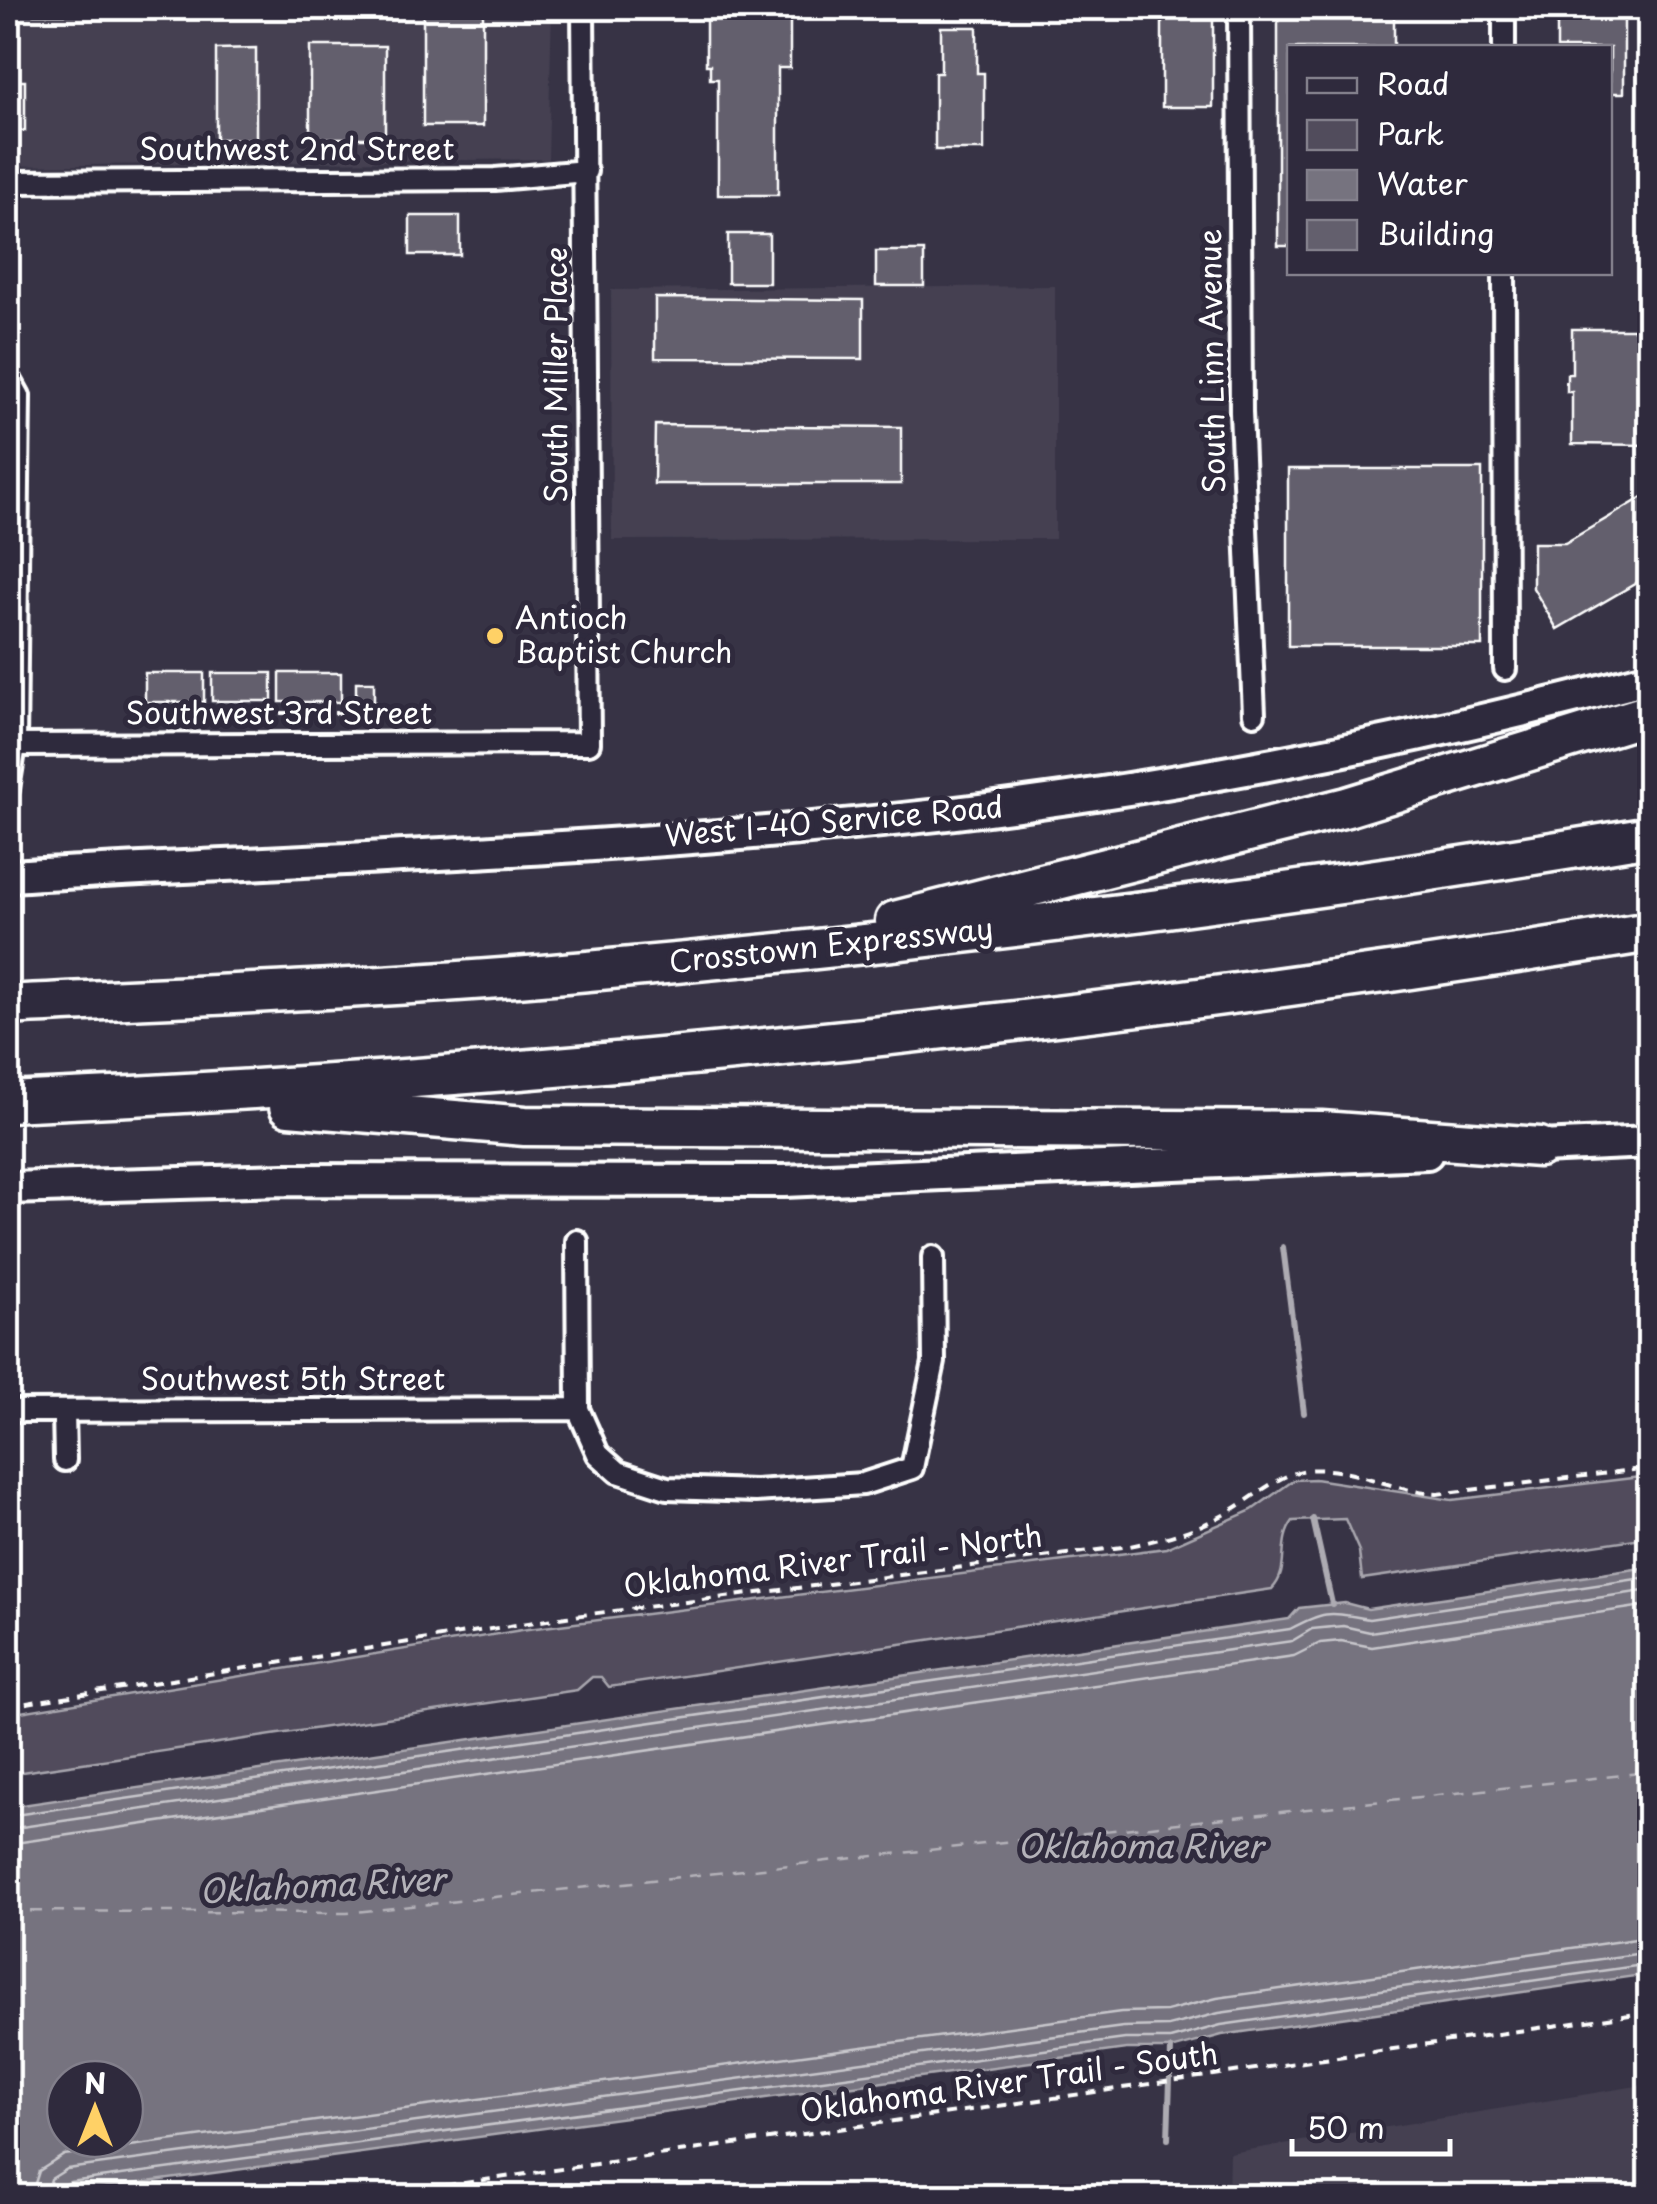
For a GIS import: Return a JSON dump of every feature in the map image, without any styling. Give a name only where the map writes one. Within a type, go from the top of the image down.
[{"type":"highway","points":[[757,956],[1346,807],[1650,714]]},
{"type":"highway","name":"Crosstown Expressway","points":[[8,1005],[410,984],[757,956],[1120,914],[1650,836]]},
{"type":"highway","points":[[8,1102],[520,1073],[834,1044],[1283,989],[1650,932]]},
{"type":"highway","points":[[157,1095],[525,1126],[1322,1131],[1539,1147]]},
{"type":"main road","name":"West I-40 Service Road","points":[[8,876],[622,841],[963,812],[1076,798],[1334,752],[1650,678]]},
{"type":"main road","points":[[8,1188],[284,1180],[784,1182],[1650,1142]]},
{"type":"street","name":"South Miller Place","points":[[583,8],[589,742]]},
{"type":"street","name":"South Linn Avenue","points":[[1240,8],[1241,412],[1254,714]]},
{"type":"street","points":[[1504,8],[1504,45]]},
{"type":"street","name":"Southwest 2nd Street","points":[[8,182],[496,179],[586,171]]},
{"type":"street","points":[[1504,275],[1506,668]]},
{"type":"street","points":[[8,376],[19,396],[15,745],[8,789]]},
{"type":"street","name":"Southwest 3rd Street","points":[[15,745],[589,742]]},
{"type":"street","points":[[578,1241],[578,1409],[598,1454],[618,1472],[667,1488],[794,1490],[863,1484],[912,1468],[934,1362],[933,1257]]},
{"type":"street","name":"Southwest 5th Street","points":[[8,1410],[578,1409]]},
{"type":"street","points":[[64,1411],[65,1460]]},
{"type":"path","points":[[154,713],[366,712],[366,702]]},
{"type":"path","name":"Oklahoma River Trail - North","points":[[8,1706],[566,1617],[1130,1546],[1206,1524],[1276,1482],[1305,1471],[1329,1470],[1402,1490],[1437,1494],[1650,1468]]},
{"type":"path","name":"Oklahoma River Trail - South","points":[[374,2196],[1650,2012]]},
{"type":"shaded area","points":[[8,8],[552,8],[548,159],[8,166]]},
{"type":"shaded area","points":[[1055,286],[1055,539],[612,540],[611,290]]},
{"type":"shaded area","points":[[1649,2084],[1649,2196],[1228,2196],[1229,2153]]},
{"type":"green space","points":[[1649,1476],[1649,1537],[1362,1579],[1359,1551],[1345,1519],[1293,1521],[1285,1538],[1281,1573],[1272,1589],[609,1687],[601,1677],[592,1677],[577,1690],[8,1774],[8,1714],[528,1629],[1166,1548],[1252,1510],[1294,1480],[1315,1479],[1452,1500]]},
{"type":"water","name":"Oklahoma River","points":[[1649,1567],[1649,1974],[1222,2035],[1171,2049],[1126,2049],[95,2189],[8,2196],[8,1807],[1289,1619],[1299,1608],[1345,1603],[1368,1609]]},
{"type":"building","points":[[8,8],[84,8],[84,14],[8,14]]},
{"type":"building","points":[[94,8],[213,8],[213,18],[94,18]]},
{"type":"building","points":[[310,8],[385,8],[385,18],[310,18]]},
{"type":"building","points":[[423,8],[483,8],[483,126],[423,126]]},
{"type":"building","points":[[706,8],[790,8],[790,68],[778,68],[778,195],[718,195],[718,79],[710,79],[710,65],[706,65]]},
{"type":"building","points":[[1162,8],[1213,8],[1213,107],[1162,107]]},
{"type":"building","points":[[1278,8],[1394,8],[1394,45],[1287,45],[1287,246],[1278,246]]},
{"type":"building","points":[[1557,8],[1624,8],[1624,93],[1612,93],[1612,45],[1557,45]]},
{"type":"building","points":[[941,27],[977,27],[977,73],[984,73],[984,150],[935,150],[935,73],[941,73]]},
{"type":"building","points":[[310,46],[385,46],[385,138],[310,138]]},
{"type":"building","points":[[256,48],[256,139],[216,139],[216,49]]},
{"type":"building","points":[[8,81],[25,81],[25,131],[8,131]]},
{"type":"building","points":[[410,216],[460,216],[460,255],[410,255]]},
{"type":"building","points":[[728,234],[769,234],[769,283],[728,283]]},
{"type":"building","points":[[876,251],[924,251],[924,286],[876,286]]},
{"type":"building","points":[[655,298],[863,300],[863,359],[655,358]]},
{"type":"building","points":[[1572,329],[1650,329],[1650,445],[1572,444],[1572,392],[1567,392],[1567,374],[1572,374]]},
{"type":"building","points":[[655,425],[901,427],[901,484],[654,484]]},
{"type":"building","points":[[1288,469],[1482,469],[1482,646],[1288,646]]},
{"type":"building","points":[[1650,493],[1650,575],[1557,629],[1533,588],[1533,543],[1565,543]]},
{"type":"building","points":[[145,673],[204,673],[204,702],[145,702]]},
{"type":"building","points":[[212,673],[272,673],[272,701],[212,701]]},
{"type":"building","points":[[280,673],[341,673],[341,702],[280,702]]},
{"type":"building","points":[[356,682],[374,682],[374,702],[356,702]]},
{"type":"waterway","points":[[1283,1247],[1304,1413]]},
{"type":"waterway","points":[[1313,1519],[1332,1604]]},
{"type":"waterway","points":[[1168,2139],[1171,2049]]},
{"type":"ferry route","points":[[8,1911],[347,1913],[1650,1772]]},
{"type":"place","name":"Antioch Baptist Church","points":[[495,636]]}]
